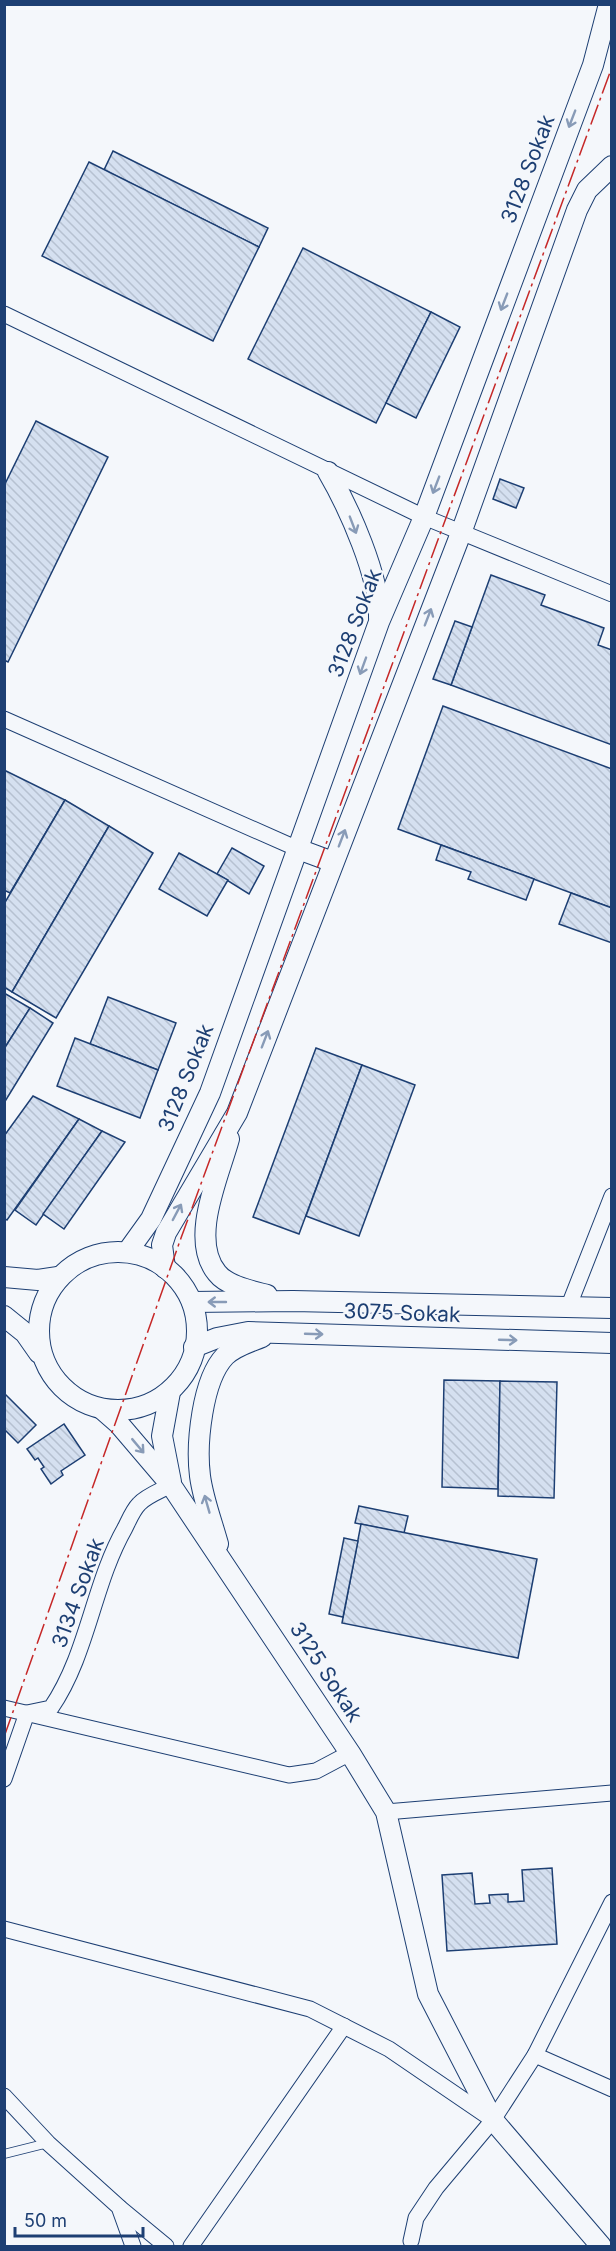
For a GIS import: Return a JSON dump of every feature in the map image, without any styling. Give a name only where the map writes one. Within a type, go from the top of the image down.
[{"type":"street","points":[[609,4],[612,10]]},
{"type":"street","name":"3128 Sokak","points":[[128,1251],[150,1219],[210,1093],[379,622],[424,517],[593,65],[609,4]]},
{"type":"street","points":[[293,1301],[238,1287],[217,1274],[208,1258],[204,1240],[207,1218],[237,1113],[461,533],[577,210],[587,190],[612,166]]},
{"type":"street","points":[[4,314],[424,517],[612,594]]},
{"type":"street","points":[[328,472],[345,505],[376,585],[380,600],[379,622]]},
{"type":"street","points":[[4,719],[298,849],[333,862]]},
{"type":"street","points":[[165,1268],[162,1245],[166,1233],[237,1113]]},
{"type":"street","points":[[568,1308],[612,1196]]},
{"type":"street","points":[[4,1277],[38,1280],[58,1277],[89,1257],[128,1251],[165,1268],[181,1284],[192,1302],[197,1335],[191,1361],[170,1392],[156,1401],[130,1410],[103,1410],[78,1400],[57,1382],[25,1333],[4,1316]]},
{"type":"street","points":[[44,1361],[39,1336],[41,1311],[58,1277]]},
{"type":"street","name":"3075 Sokak","points":[[192,1302],[293,1301],[612,1308]]},
{"type":"street","name":"3075 Sokak","points":[[194,1347],[231,1334],[270,1333],[612,1343]]},
{"type":"street","name":"3125 Sokak","points":[[223,1561],[200,1477],[201,1434],[207,1393],[210,1380],[225,1356],[237,1347],[270,1333]]},
{"type":"street","name":"3125 Sokak","points":[[170,1392],[162,1436],[171,1485]]},
{"type":"street","name":"3125 Sokak","points":[[103,1410],[119,1424],[171,1485],[350,1753],[386,1812],[428,1994],[493,2120],[601,2247]]},
{"type":"street","name":"3134 Sokak","points":[[27,1713],[51,1708],[61,1694],[74,1665],[105,1571],[121,1536],[139,1503],[171,1485]]},
{"type":"street","points":[[4,1708],[289,1775],[316,1771],[350,1753]]},
{"type":"street","points":[[4,1779],[27,1713]]},
{"type":"street","points":[[386,1812],[612,1794]]},
{"type":"street","points":[[411,2241],[416,2218],[436,2188],[493,2120],[535,2055],[612,1902]]},
{"type":"street","points":[[4,1929],[310,2008],[389,2049],[493,2120]]},
{"type":"street","points":[[191,2247],[344,2026]]},
{"type":"street","points":[[535,2055],[612,2089]]},
{"type":"street","points":[[4,2096],[48,2143],[166,2247]]},
{"type":"street","points":[[119,2207],[133,2247]]},
{"type":"lane","points":[[4,2154],[48,2143]]},
{"type":"building","points":[[113,151],[268,228],[259,247],[104,170]]},
{"type":"building","points":[[89,162],[259,247],[213,341],[42,256]]},
{"type":"building","points":[[303,248],[431,312],[376,423],[248,359]]},
{"type":"building","points":[[431,312],[460,327],[416,418],[386,403]]},
{"type":"building","points":[[36,421],[108,457],[8,662],[4,660],[4,486]]},
{"type":"building","points":[[500,479],[524,488],[516,508],[493,499]]},
{"type":"building","points":[[491,575],[545,595],[541,605],[604,628],[598,645],[612,650],[612,745],[451,685]]},
{"type":"building","points":[[455,621],[472,627],[451,685],[433,679]]},
{"type":"building","points":[[443,706],[612,769],[612,908],[398,829]]},
{"type":"building","points":[[4,770],[65,800],[10,893],[4,890]]},
{"type":"building","points":[[65,800],[109,826],[12,992],[4,987],[4,904]]},
{"type":"building","points":[[109,826],[153,853],[56,1018],[12,992]]},
{"type":"building","points":[[441,845],[534,879],[526,900],[468,879],[471,872],[436,860]]},
{"type":"building","points":[[232,848],[264,866],[249,894],[217,874]]},
{"type":"building","points":[[179,853],[228,880],[207,916],[159,889]]},
{"type":"building","points":[[571,893],[612,908],[612,943],[559,924]]},
{"type":"building","points":[[4,993],[30,1008],[4,1049]]},
{"type":"building","points":[[108,997],[176,1023],[158,1070],[90,1044]]},
{"type":"building","points":[[30,1008],[53,1023],[4,1103],[4,1049]]},
{"type":"building","points":[[75,1038],[158,1070],[140,1118],[57,1086]]},
{"type":"building","points":[[316,1048],[362,1065],[299,1234],[253,1217]]},
{"type":"building","points":[[362,1065],[415,1085],[359,1236],[306,1216]]},
{"type":"building","points":[[33,1096],[79,1119],[7,1220],[4,1218],[4,1136]]},
{"type":"building","points":[[79,1119],[102,1131],[36,1225],[15,1210]]},
{"type":"building","points":[[102,1131],[125,1142],[64,1229],[43,1214]]},
{"type":"building","points":[[444,1380],[500,1381],[498,1489],[442,1487]]},
{"type":"building","points":[[500,1381],[557,1382],[554,1498],[498,1496]]},
{"type":"building","points":[[4,1393],[36,1425],[18,1443],[4,1429]]},
{"type":"building","points":[[64,1424],[85,1455],[61,1471],[63,1475],[51,1484],[41,1469],[44,1467],[38,1458],[35,1460],[27,1449]]},
{"type":"building","points":[[359,1506],[408,1516],[404,1533],[355,1523]]},
{"type":"building","points":[[361,1524],[537,1559],[518,1658],[342,1623]]},
{"type":"building","points":[[344,1538],[358,1541],[343,1617],[329,1614]]},
{"type":"building","points":[[552,1868],[557,1944],[447,1951],[442,1875],[472,1873],[475,1904],[490,1903],[489,1895],[508,1894],[508,1902],[524,1901],[522,1870]]},
{"type":"power","points":[[4,1737],[181,1238],[612,67]]}]
